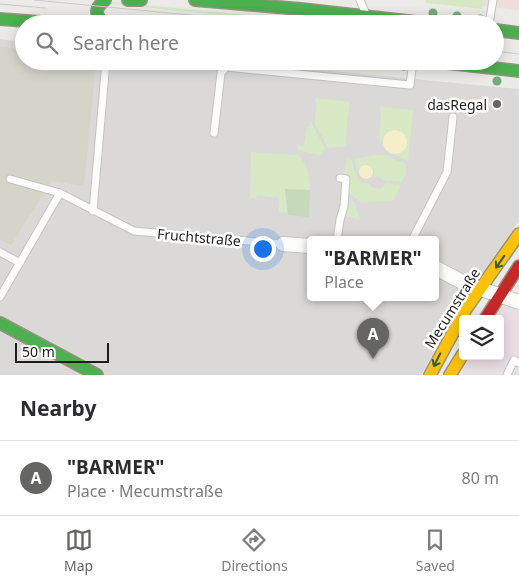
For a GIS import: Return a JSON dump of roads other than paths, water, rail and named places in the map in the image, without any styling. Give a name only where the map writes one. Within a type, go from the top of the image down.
[{"type":"main road","points":[[97,15],[98,6],[105,0]]},
{"type":"main road","points":[[128,0],[141,0]]},
{"type":"main road","points":[[195,0],[302,5],[361,15]]},
{"type":"main road","points":[[0,19],[15,20]]},
{"type":"main road","points":[[504,31],[519,32]]},
{"type":"main road","points":[[504,69],[519,71]]},
{"type":"main road","name":"Mecumstraße","points":[[430,375],[456,326],[519,234]]},
{"type":"main road","points":[[488,315],[519,266]]},
{"type":"main road","points":[[0,323],[97,375]]},
{"type":"main road","points":[[450,375],[459,360]]},
{"type":"street","name":"Fruchtstraße","points":[[284,244],[307,246]]},
{"type":"street","points":[[439,269],[480,289],[519,302]]},
{"type":"lane","points":[[360,0],[367,15]]},
{"type":"lane","points":[[490,15],[492,0]]},
{"type":"lane","points":[[92,211],[105,70]]},
{"type":"lane","points":[[214,133],[223,70]]},
{"type":"lane","points":[[276,70],[410,86],[412,70]]},
{"type":"lane","points":[[414,236],[447,172],[453,117]]},
{"type":"lane","points":[[338,236],[344,206],[346,179],[340,178]]},
{"type":"lane","name":"Fruchtstraße","points":[[10,179],[60,193],[134,231],[284,244]]},
{"type":"lane","points":[[0,296],[60,193]]},
{"type":"lane","points":[[0,252],[20,263]]},
{"type":"lane","points":[[507,375],[514,360],[519,362]]},
{"type":"tram line","points":[[34,0],[190,15]]},
{"type":"tram line","points":[[0,4],[45,8]]},
{"type":"tram line","points":[[504,52],[519,54]]},
{"type":"place","name":"dasRegal","points":[[497,104]]},
{"type":"place","name":"\"BARMER\"","points":[[373,359]]}]
